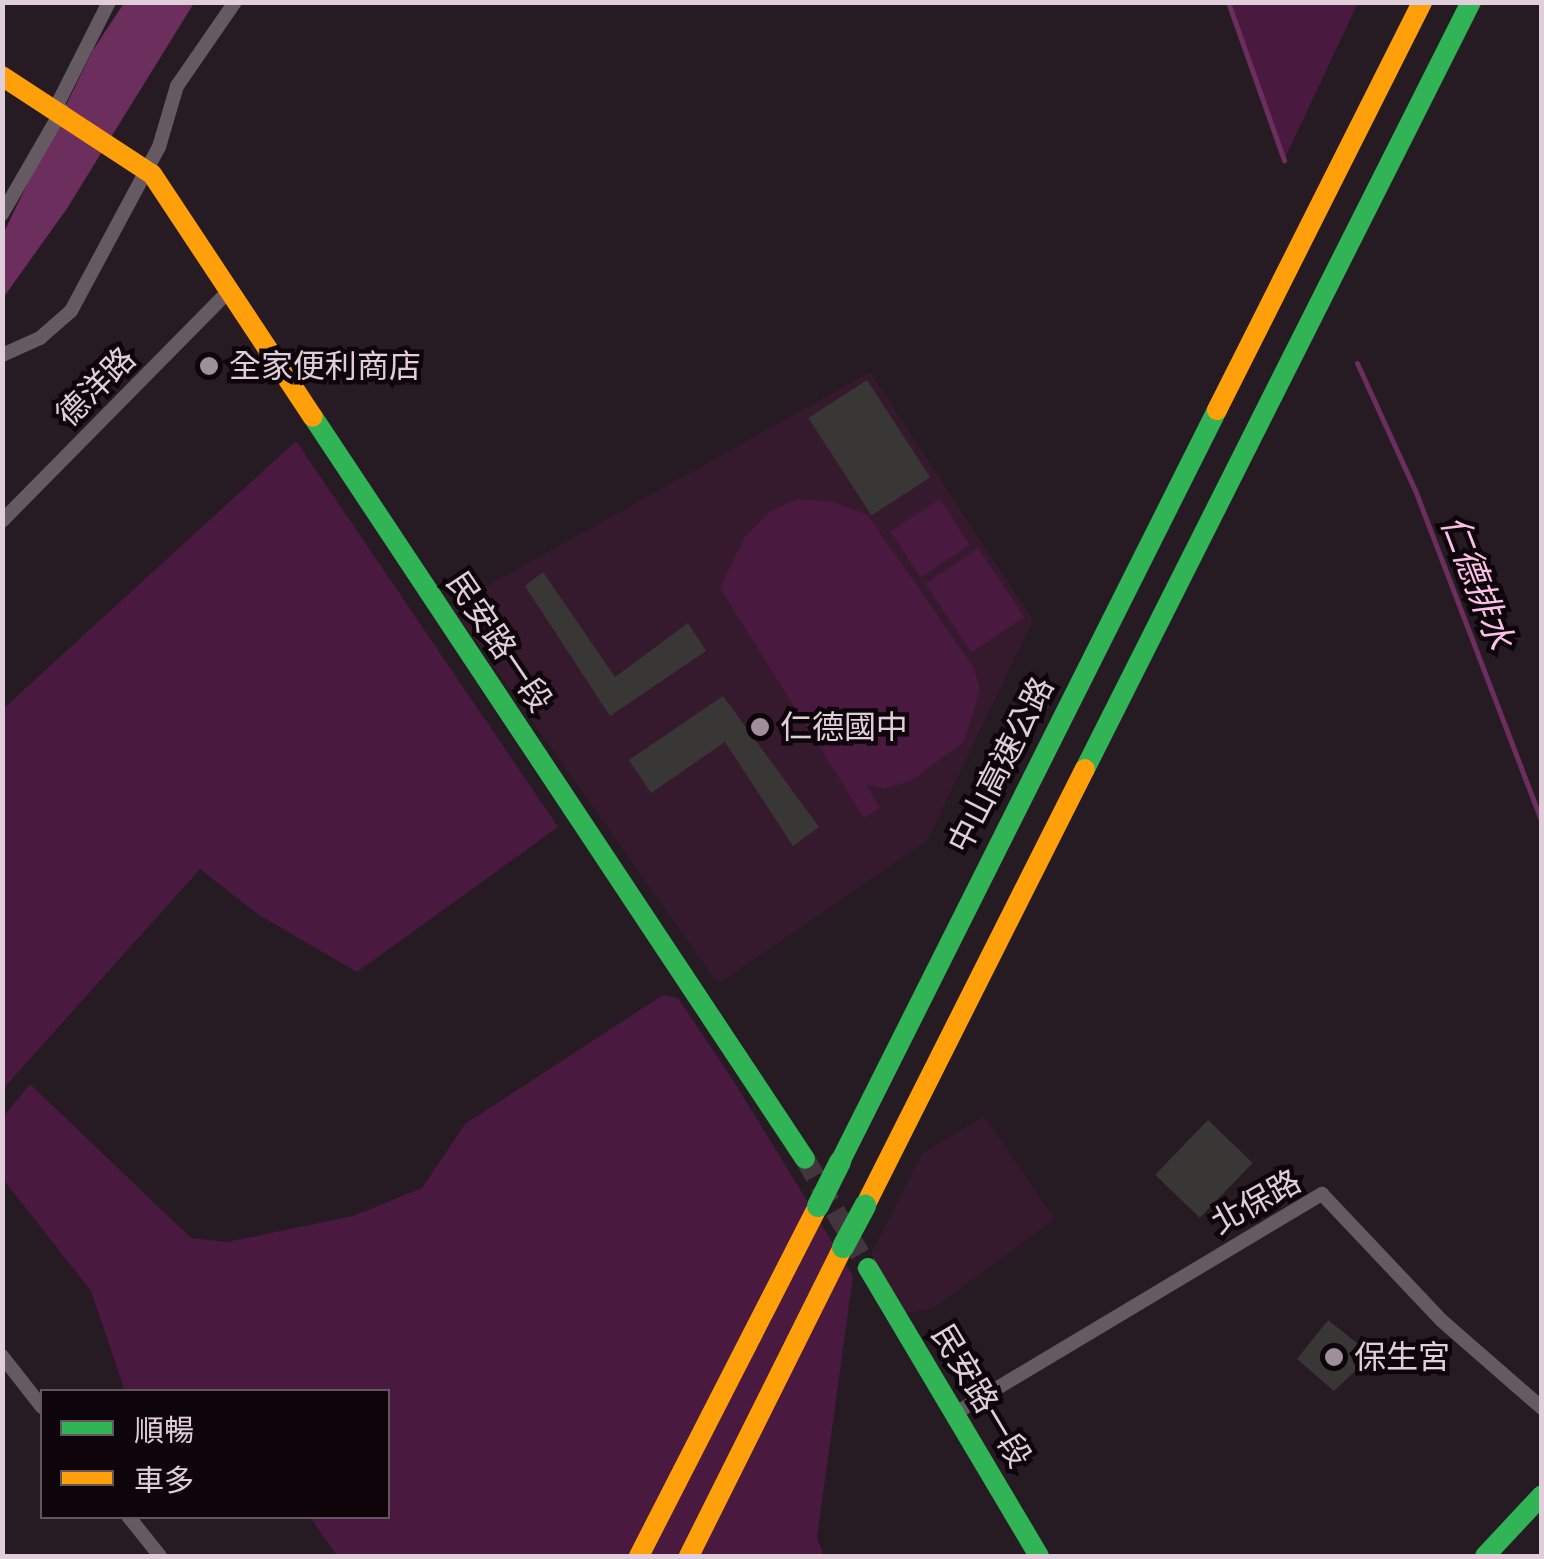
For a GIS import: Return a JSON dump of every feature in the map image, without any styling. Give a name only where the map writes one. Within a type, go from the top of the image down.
[{"type":"main road","name":"中山高速公路","points":[[639,1556],[1422,2]]},
{"type":"main road","points":[[689,1556],[1471,2]]},
{"type":"main road","points":[[2,76],[142,164]]},
{"type":"main road","name":"民安路一段","points":[[142,164],[805,1159]]},
{"type":"main road","name":"民安路一段","points":[[868,1268],[1039,1556]]},
{"type":"main road","points":[[1485,1556],[1542,1495]]},
{"type":"street","points":[[2,214],[63,111],[108,2]]},
{"type":"street","points":[[2,354],[40,338],[71,311],[142,164],[159,147],[177,86],[235,2]]},
{"type":"street","name":"德洋路","points":[[2,522],[230,292]]},
{"type":"street","name":"北保路","points":[[954,1414],[1322,1194],[1441,1320],[1542,1408]]},
{"type":"street","points":[[2,1356],[40,1404]]},
{"type":"street","points":[[130,1519],[160,1556]]},
{"type":"shaded area","points":[[124,3],[194,3],[66,210],[3,298],[2,236],[93,50]]},
{"type":"shaded area","points":[[1228,3],[1358,3],[1284,160]]},
{"type":"shaded area","name":"仁德國中","points":[[870,372],[1033,620],[927,841],[718,984],[451,606]]},
{"type":"shaded area","points":[[296,441],[558,827],[357,972],[259,915],[200,869],[3,1089],[3,709]]},
{"type":"shaded area","points":[[797,499],[833,502],[867,514],[974,668],[980,689],[964,742],[912,780],[884,789],[867,785],[880,808],[864,818],[720,588],[745,537],[769,512]]},
{"type":"shaded area","points":[[940,499],[970,545],[920,577],[891,531]]},
{"type":"shaded area","points":[[978,548],[1024,617],[971,653],[925,584]]},
{"type":"shaded area","points":[[663,995],[678,998],[853,1276],[817,1538],[824,1556],[337,1556],[311,1519],[390,1519],[390,1389],[124,1389],[91,1291],[3,1179],[3,1117],[30,1084],[191,1238],[227,1242],[353,1216],[422,1188],[465,1124]]},
{"type":"shaded area","points":[[984,1116],[1055,1219],[934,1308],[901,1314],[871,1254],[922,1153]]},
{"type":"building","points":[[867,380],[930,477],[871,515],[808,418]]},
{"type":"building","points":[[543,572],[615,677],[688,623],[706,651],[610,716],[525,586]]},
{"type":"building","points":[[723,696],[819,827],[793,846],[725,742],[651,793],[629,760]]},
{"type":"building","points":[[1208,1120],[1253,1163],[1200,1218],[1155,1175]]},
{"type":"building","name":"保生宮","points":[[1328,1320],[1372,1355],[1334,1391],[1297,1359]]},
{"type":"waterway","name":"仁德排水","points":[[1228,2],[1284,160]]},
{"type":"waterway","name":"仁德排水","points":[[1357,363],[1415,490],[1542,822]]},
{"type":"tunnel","points":[[805,1159],[868,1268]]},
{"type":"traffic: fast","points":[[1085,769],[1471,2]]},
{"type":"traffic: fast","points":[[840,1162],[1217,410]]},
{"type":"traffic: fast","points":[[313,417],[805,1159]]},
{"type":"traffic: fast","points":[[818,1206],[840,1162]]},
{"type":"traffic: fast","points":[[843,1247],[865,1206]]},
{"type":"traffic: fast","points":[[868,1268],[1039,1556]]},
{"type":"traffic: fast","points":[[1485,1556],[1542,1495]]},
{"type":"traffic: slow","points":[[1217,410],[1422,2]]},
{"type":"traffic: slow","points":[[2,76],[152,174],[313,417]]},
{"type":"traffic: slow","points":[[865,1206],[1085,769]]},
{"type":"traffic: slow","points":[[639,1556],[818,1206]]},
{"type":"traffic: slow","points":[[689,1556],[843,1247]]},
{"type":"place","name":"全家便利商店","points":[[209,366]]},
{"type":"place","name":"仁德國中","points":[[760,727]]},
{"type":"place","name":"保生宮","points":[[1334,1357]]}]
